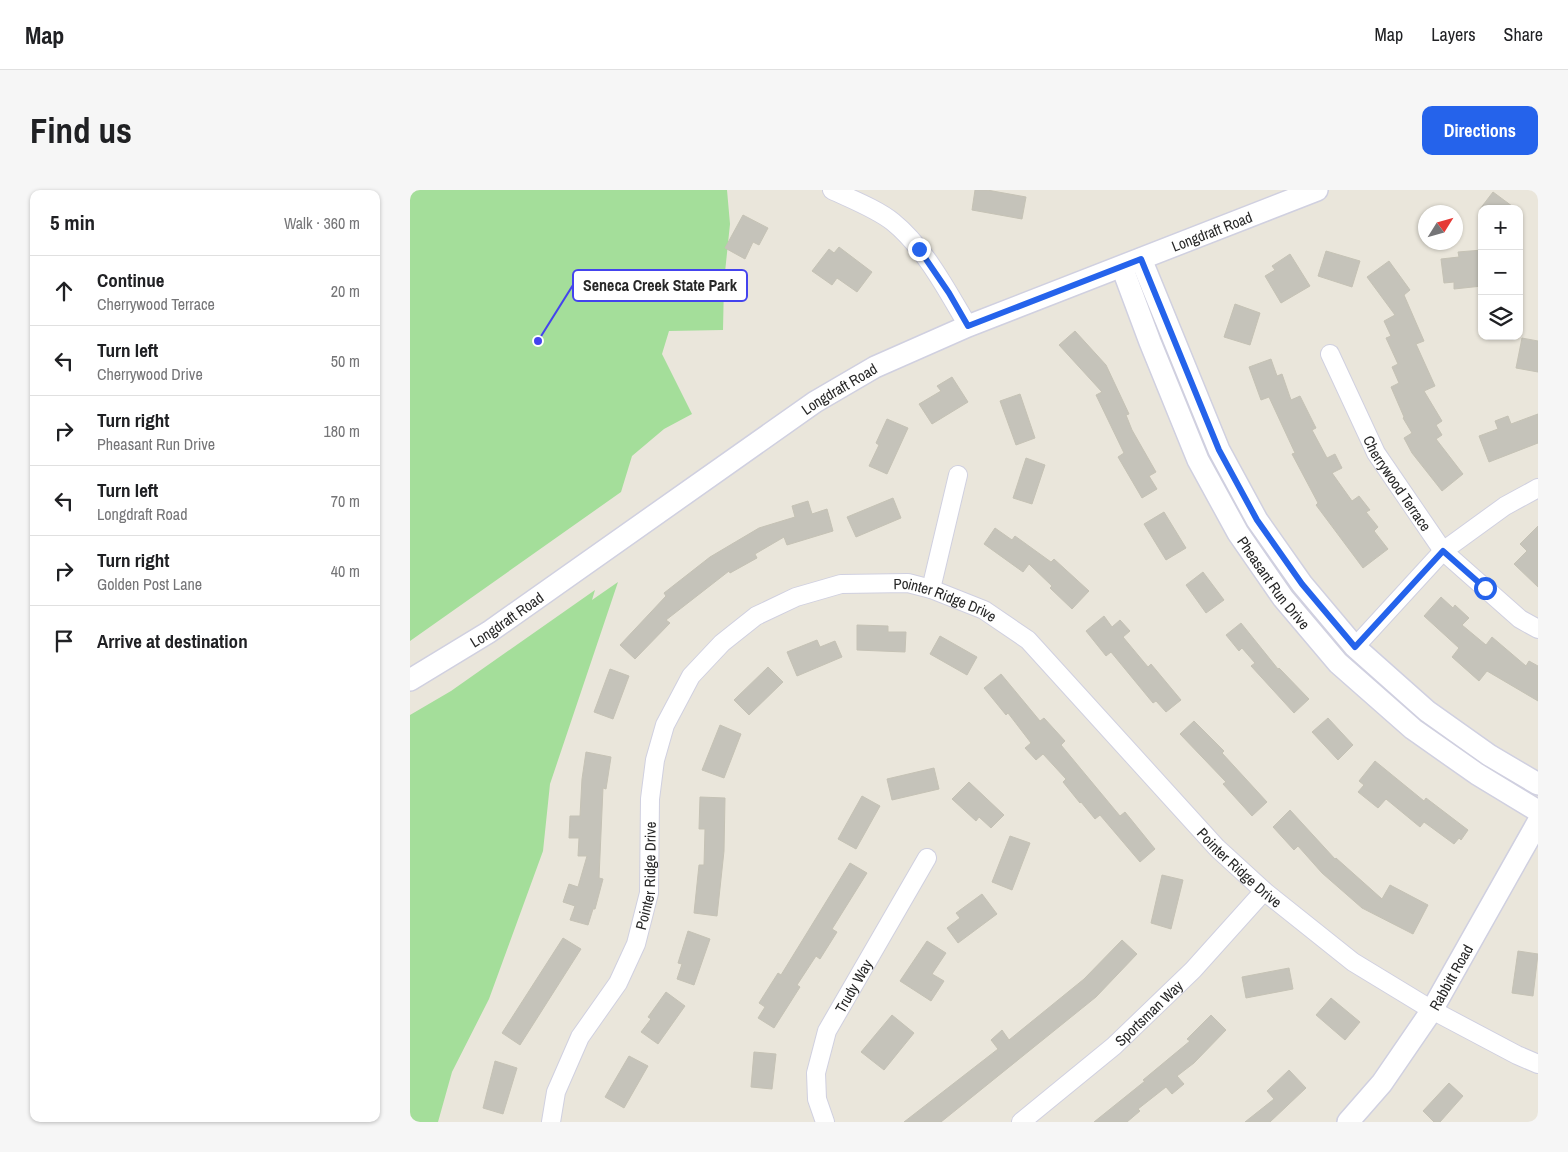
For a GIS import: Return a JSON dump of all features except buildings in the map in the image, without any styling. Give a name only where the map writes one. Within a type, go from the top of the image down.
[{"type":"street","points":[[832,190],[893,222],[919,249],[949,293],[968,326]]},
{"type":"street","name":"Longdraft Road","points":[[410,680],[490,632],[815,402],[875,367],[968,326],[1317,190]]},
{"type":"street","name":"Pheasant Run Drive","points":[[1131,263],[1219,450],[1257,520],[1302,584],[1355,647],[1427,711],[1489,755],[1538,784]]},
{"type":"street","name":"Pheasant Run Drive","points":[[1131,263],[1150,342],[1198,460],[1238,533],[1283,598],[1338,663],[1413,729],[1476,774],[1538,811]]},
{"type":"street","name":"Cherrywood Terrace","points":[[1330,354],[1376,453],[1443,551],[1520,619],[1538,630]]},
{"type":"street","points":[[931,589],[958,475]]},
{"type":"street","points":[[1355,647],[1443,551],[1505,506],[1538,488]]},
{"type":"street","name":"Pointer Ridge Drive","points":[[551,1122],[556,1092],[580,1036],[618,983],[636,944],[649,893],[650,799],[655,760],[665,725],[691,676],[722,643],[756,616],[796,597],[841,584],[908,584],[931,589],[984,610],[1028,640],[1217,848],[1264,891],[1353,962],[1432,1010],[1517,1055],[1538,1064]]},
{"type":"street","name":"Rabbitt Road","points":[[1348,1122],[1382,1083],[1432,1010],[1538,822]]},
{"type":"street","name":"Trudy Way","points":[[825,1122],[817,1099],[816,1073],[827,1031],[927,858]]},
{"type":"street","name":"Sportsman Way","points":[[1022,1122],[1114,1046],[1193,970],[1264,891]]},
{"type":"green space","points":[[410,190],[727,190],[730,224],[724,282],[723,330],[669,331],[662,354],[692,414],[664,429],[632,456],[621,492],[410,641]]},
{"type":"green space","points":[[618,582],[550,784],[543,851],[489,999],[452,1072],[438,1122],[410,1122],[410,715],[451,691],[595,590],[592,600]]},
{"type":"place","name":"Seneca Creek State Park","points":[[538,341]]},
{"type":"route","points":[[919,249],[949,293],[968,326],[1141,259],[1219,450],[1257,520],[1302,584],[1355,647],[1443,551],[1485,588]]}]
